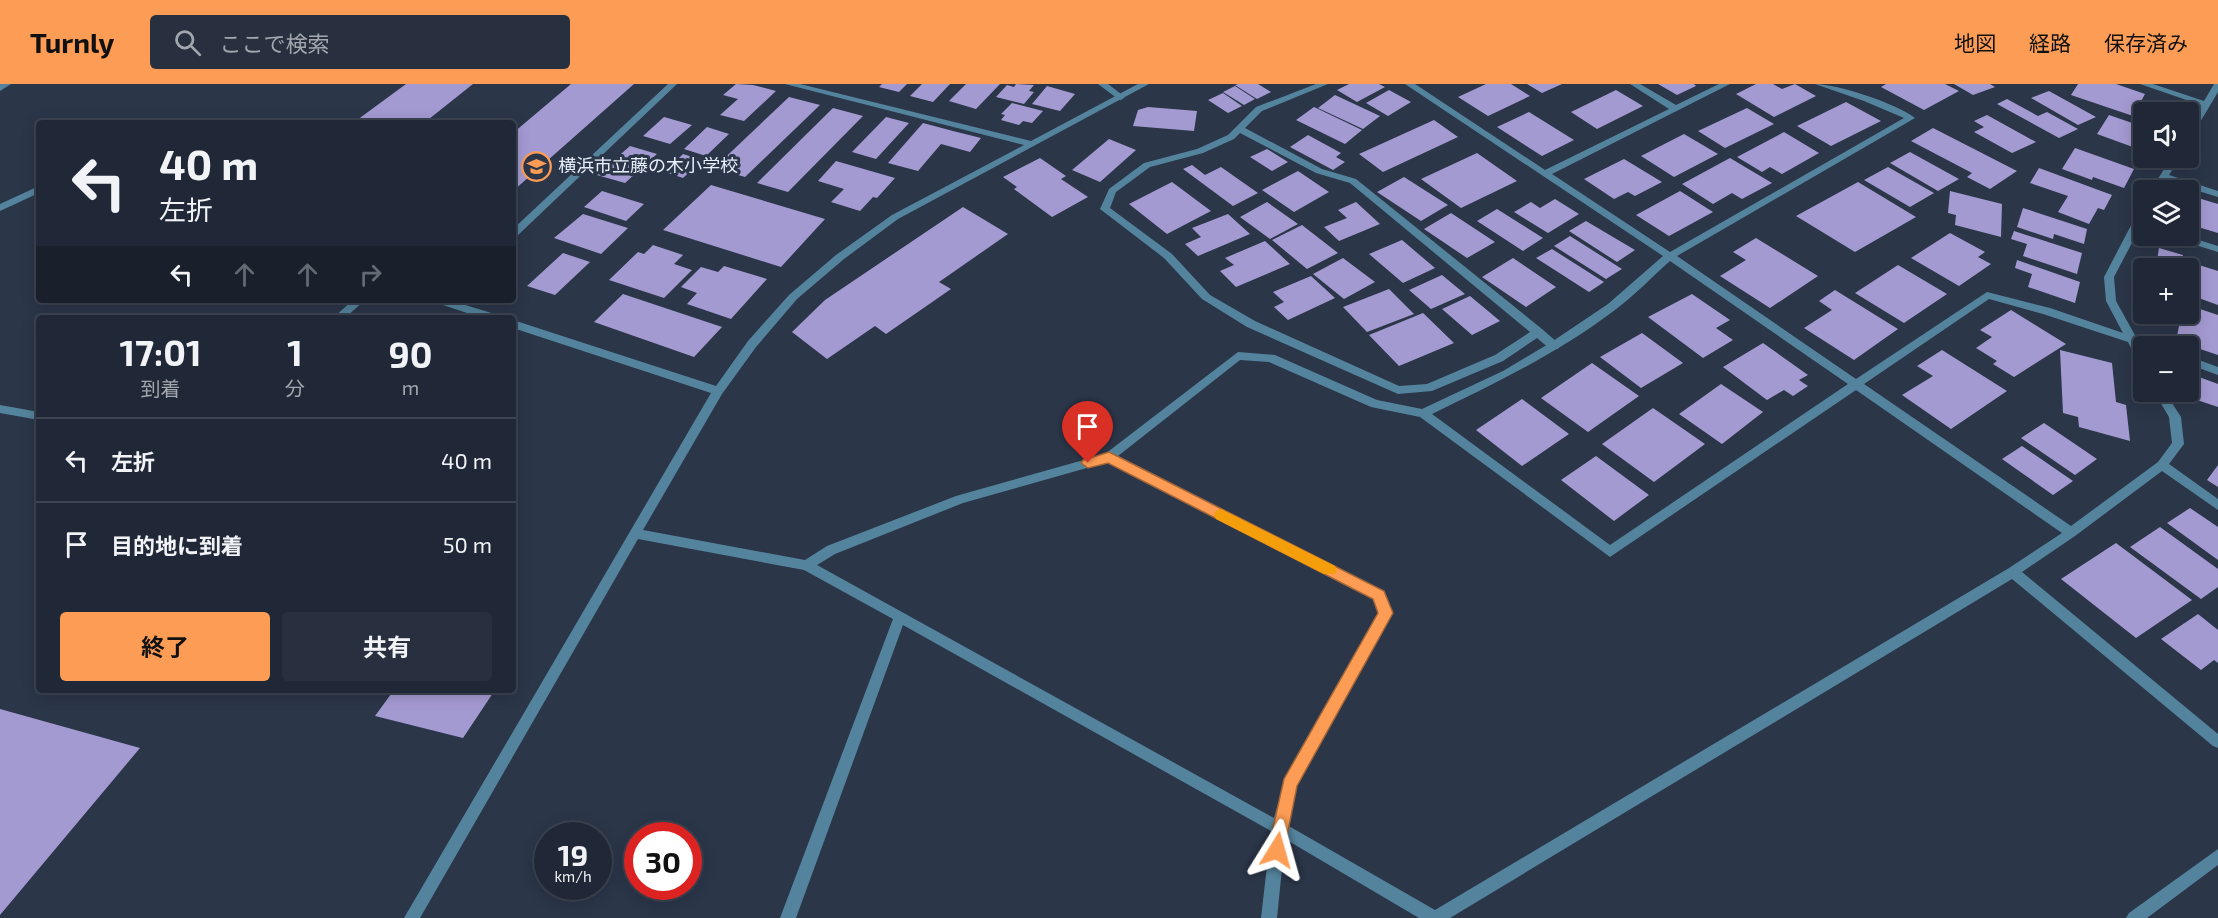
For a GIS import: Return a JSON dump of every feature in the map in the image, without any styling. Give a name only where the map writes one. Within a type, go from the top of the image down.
[{"type":"street","points":[[0,88],[7,84]]},
{"type":"street","points":[[516,232],[673,84]]},
{"type":"street","points":[[789,84],[1029,144]]},
{"type":"street","points":[[1102,84],[1121,96]]},
{"type":"street","points":[[412,918],[718,391],[752,344],[793,297],[840,257],[895,217],[1145,84]]},
{"type":"street","points":[[1324,84],[1259,110],[1231,136],[1200,151],[1147,165],[1112,191],[1105,209],[1168,256],[1206,297],[1251,324],[1398,390],[1428,388],[1499,358],[1538,332]]},
{"type":"street","points":[[1409,84],[1670,256],[2071,533]]},
{"type":"street","points":[[1634,84],[1676,109]]},
{"type":"street","points":[[1544,174],[1725,84]]},
{"type":"street","points":[[1424,412],[1507,374],[1554,346],[1612,307],[1670,256],[1911,118],[1867,99],[1819,84]]},
{"type":"street","points":[[2144,84],[2206,104]]},
{"type":"street","points":[[2199,116],[2218,85]]},
{"type":"street","points":[[1239,129],[1319,171],[1353,181],[1385,210],[1554,346]]},
{"type":"street","points":[[2162,180],[2169,168]]},
{"type":"street","points":[[2164,177],[2218,194]]},
{"type":"street","points":[[0,208],[36,190]]},
{"type":"street","points":[[2133,235],[2109,277],[2110,301],[2133,344]]},
{"type":"street","points":[[2199,243],[2218,249]]},
{"type":"street","points":[[807,565],[831,550],[960,499],[1109,457],[1238,356],[1271,358],[1375,404],[1424,412],[1610,552],[1987,295],[2046,311],[2133,340]]},
{"type":"street","points":[[342,315],[356,303]]},
{"type":"street","points":[[450,303],[485,315]]},
{"type":"street","points":[[516,325],[718,391]]},
{"type":"street","points":[[2199,364],[2218,371]]},
{"type":"street","points":[[636,534],[807,565],[1280,828],[1435,918],[2013,572],[2071,533],[2162,465],[2178,444],[2175,417],[2166,402]]},
{"type":"street","points":[[0,409],[36,415]]},
{"type":"street","points":[[1109,457],[1379,595],[1386,613],[1290,784],[1280,828],[1269,918]]},
{"type":"street","points":[[2162,465],[2218,505]]},
{"type":"street","points":[[2013,572],[2218,742]]},
{"type":"street","points":[[788,918],[900,617]]},
{"type":"street","points":[[2134,918],[2218,856]]},
{"type":"building","points":[[406,84],[473,84],[428,120],[357,120]]},
{"type":"building","points":[[571,84],[634,84],[516,188],[516,130]]},
{"type":"building","points":[[736,84],[753,85],[776,91],[744,121],[720,115],[738,99],[723,95]]},
{"type":"building","points":[[882,84],[907,84],[899,92],[879,87]]},
{"type":"building","points":[[922,84],[950,84],[933,102],[910,96]]},
{"type":"building","points":[[966,84],[1000,84],[976,109],[949,101]]},
{"type":"building","points":[[1016,84],[1034,85],[1029,91],[1034,92],[1024,104],[996,97],[1007,85],[1014,87]]},
{"type":"building","points":[[1258,84],[1271,92],[1257,99],[1235,85]]},
{"type":"building","points":[[1349,84],[1379,84],[1385,87],[1357,102],[1337,90]]},
{"type":"building","points":[[1486,84],[1511,84],[1530,96],[1488,116],[1458,97]]},
{"type":"building","points":[[1527,84],[1562,84],[1542,93]]},
{"type":"building","points":[[1658,84],[1694,84],[1696,86],[1677,95]]},
{"type":"building","points":[[1756,84],[1773,84],[1782,89],[1795,84],[1816,96],[1774,117],[1736,94]]},
{"type":"building","points":[[1886,84],[1945,84],[1959,91],[1924,110],[1881,87]]},
{"type":"building","points":[[1954,84],[1990,84],[1995,87],[1973,95]]},
{"type":"building","points":[[2078,84],[2116,84],[2145,94],[2141,102],[2133,102],[2133,116],[2071,95]]},
{"type":"building","points":[[1047,86],[1075,94],[1060,111],[1032,104]]},
{"type":"building","points":[[1235,86],[1255,99],[1244,105],[1223,92]]},
{"type":"building","points":[[1389,90],[1411,102],[1388,116],[1366,103]]},
{"type":"building","points":[[1616,90],[1643,106],[1597,129],[1571,112]]},
{"type":"building","points":[[2049,91],[2096,117],[2078,125],[2031,98]]},
{"type":"building","points":[[1223,93],[1242,106],[1228,113],[1208,100]]},
{"type":"building","points":[[1335,95],[1380,116],[1363,129],[1318,108]]},
{"type":"building","points":[[789,97],[820,105],[745,177],[714,168]]},
{"type":"building","points":[[2007,99],[2038,116],[2047,112],[2078,129],[2059,138],[1997,104]]},
{"type":"building","points":[[1846,102],[1881,121],[1831,146],[1797,126]]},
{"type":"building","points":[[1012,103],[1043,111],[1032,123],[1023,121],[1019,125],[1001,120],[1005,115],[1001,114]]},
{"type":"building","points":[[1148,107],[1197,111],[1194,131],[1133,126],[1138,110]]},
{"type":"building","points":[[1314,107],[1362,130],[1345,144],[1296,120]]},
{"type":"building","points":[[833,108],[863,116],[788,192],[757,183]]},
{"type":"building","points":[[1747,108],[1774,124],[1725,148],[1698,131]]},
{"type":"building","points":[[1529,112],[1574,140],[1542,156],[1497,127]]},
{"type":"building","points":[[1987,115],[2036,142],[2012,153],[1974,132],[1984,127],[1974,121]]},
{"type":"building","points":[[2109,115],[2133,123],[2133,147],[2097,134]]},
{"type":"building","points":[[664,117],[692,125],[670,144],[643,136]]},
{"type":"building","points":[[886,117],[909,123],[876,159],[852,152]]},
{"type":"building","points":[[1434,120],[1458,137],[1383,172],[1359,154]]},
{"type":"building","points":[[923,123],[981,138],[970,152],[941,144],[918,171],[888,163]]},
{"type":"building","points":[[707,127],[729,134],[706,156],[684,149]]},
{"type":"building","points":[[1933,128],[2017,171],[1990,189],[1967,177],[1972,173],[1911,141]]},
{"type":"building","points":[[1784,132],[1819,153],[1782,174],[1770,167],[1762,172],[1737,157]]},
{"type":"building","points":[[1684,134],[1718,154],[1674,177],[1641,156]]},
{"type":"building","points":[[1308,135],[1341,153],[1336,157],[1345,162],[1333,170],[1290,147]]},
{"type":"building","points":[[1109,139],[1136,150],[1100,182],[1072,170]]},
{"type":"building","points":[[630,146],[657,154],[625,183],[597,175]]},
{"type":"building","points":[[2075,148],[2134,169],[2124,188],[2062,169]]},
{"type":"building","points":[[1267,149],[1288,162],[1272,171],[1250,157]]},
{"type":"building","points":[[1910,152],[1959,179],[1938,191],[1890,163]]},
{"type":"building","points":[[1477,153],[1517,181],[1461,208],[1421,179]]},
{"type":"building","points":[[683,154],[702,160],[683,178],[665,172]]},
{"type":"building","points":[[1040,158],[1066,176],[1061,179],[1088,197],[1052,217],[1014,189],[1017,187],[1003,177]]},
{"type":"building","points":[[1730,158],[1772,183],[1742,199],[1732,193],[1713,204],[1682,184]]},
{"type":"building","points":[[1624,159],[1662,182],[1635,196],[1628,192],[1614,199],[1584,179]]},
{"type":"building","points":[[836,161],[895,178],[877,198],[873,197],[860,211],[831,202],[844,189],[818,181]]},
{"type":"building","points":[[1192,165],[1205,175],[1221,167],[1258,193],[1233,206],[1183,169]]},
{"type":"building","points":[[1888,167],[1934,193],[1910,207],[1864,180]]},
{"type":"building","points":[[2039,168],[2112,195],[2104,210],[2098,208],[2089,224],[2058,212],[2068,196],[2030,183]]},
{"type":"building","points":[[1298,171],[1329,192],[1294,212],[1262,190]]},
{"type":"building","points":[[1404,177],[1448,205],[1421,221],[1377,192]]},
{"type":"building","points":[[1172,182],[1211,211],[1167,234],[1129,204]]},
{"type":"building","points":[[1858,182],[1916,217],[1855,252],[1796,216]]},
{"type":"building","points":[[711,185],[825,219],[781,267],[663,230]]},
{"type":"building","points":[[602,191],[644,204],[626,221],[584,207]]},
{"type":"building","points":[[1680,191],[1713,212],[1669,236],[1636,215]]},
{"type":"building","points":[[1950,191],[2002,204],[2001,237],[1955,225],[1956,215],[1948,213]]},
{"type":"building","points":[[2199,198],[2218,204],[2218,233],[2199,227]]},
{"type":"building","points":[[1555,199],[1579,214],[1548,233],[1514,212],[1531,202],[1540,208]]},
{"type":"building","points":[[1267,202],[1298,224],[1270,239],[1240,217]]},
{"type":"building","points":[[1356,202],[1380,224],[1339,241],[1324,227],[1347,218],[1338,210]]},
{"type":"building","points":[[963,207],[1008,234],[939,282],[951,289],[886,334],[875,326],[827,359],[792,332],[825,300]]},
{"type":"building","points":[[2023,208],[2087,229],[2084,244],[2054,234],[2053,239],[2017,227]]},
{"type":"building","points":[[1497,209],[1543,238],[1523,251],[1477,221]]},
{"type":"building","points":[[1451,213],[1495,242],[1467,258],[1424,229]]},
{"type":"building","points":[[583,214],[628,228],[601,254],[554,238]]},
{"type":"building","points":[[1228,214],[1250,234],[1198,256],[1185,244],[1201,237],[1192,228]]},
{"type":"building","points":[[1586,221],[1635,250],[1617,262],[1569,231]]},
{"type":"building","points":[[1302,225],[1338,253],[1307,269],[1272,240]]},
{"type":"building","points":[[2014,231],[2082,253],[2077,274],[2023,256],[2027,244],[2011,239]]},
{"type":"building","points":[[1950,233],[1985,252],[1978,257],[1991,264],[1959,286],[1911,258]]},
{"type":"building","points":[[1570,236],[1622,269],[1606,279],[1554,246]]},
{"type":"building","points":[[1756,238],[1818,276],[1770,308],[1720,276],[1746,260],[1733,252]]},
{"type":"building","points":[[1402,240],[1435,268],[1403,283],[1369,254]]},
{"type":"building","points":[[1265,241],[1290,264],[1236,287],[1220,271],[1234,265],[1225,258]]},
{"type":"building","points":[[653,245],[683,255],[674,264],[692,270],[664,298],[609,280],[638,252],[644,254]]},
{"type":"building","points":[[2159,248],[2183,255],[2183,258],[2157,258]]},
{"type":"building","points":[[1552,249],[1604,282],[1589,292],[1536,258]]},
{"type":"building","points":[[563,253],[590,262],[555,295],[527,286]]},
{"type":"building","points":[[1343,258],[1375,282],[1344,299],[1313,274]]},
{"type":"building","points":[[1513,258],[1556,287],[1526,307],[1482,277]]},
{"type":"building","points":[[2017,260],[2080,282],[2075,303],[2028,287],[2032,274],[2015,268]]},
{"type":"building","points":[[1898,265],[1947,294],[1904,323],[1855,293]]},
{"type":"building","points":[[2199,265],[2218,271],[2218,305],[2199,298]]},
{"type":"building","points":[[724,266],[767,279],[731,319],[687,304],[697,293],[681,287],[701,267],[718,272]]},
{"type":"building","points":[[1442,275],[1465,294],[1431,309],[1409,290]]},
{"type":"building","points":[[1311,276],[1335,298],[1288,320],[1274,307],[1284,302],[1273,292]]},
{"type":"building","points":[[1389,289],[1414,314],[1367,332],[1343,307]]},
{"type":"building","points":[[1835,290],[1898,329],[1854,360],[1804,328],[1832,310],[1819,301]]},
{"type":"building","points":[[623,294],[722,327],[694,357],[594,322]]},
{"type":"building","points":[[1692,294],[1730,320],[1716,328],[1733,340],[1703,358],[1648,317]]},
{"type":"building","points":[[1470,296],[1500,321],[1472,335],[1442,309]]},
{"type":"building","points":[[2199,309],[2218,315],[2218,355],[2199,349],[2199,336],[2177,336],[2179,324],[2199,324]]},
{"type":"building","points":[[2011,310],[2066,344],[2014,377],[1993,364],[1997,361],[1976,348],[1992,337],[1980,330]]},
{"type":"building","points":[[1423,313],[1454,343],[1399,366],[1369,335]]},
{"type":"building","points":[[1642,333],[1683,363],[1641,388],[1600,357]]},
{"type":"building","points":[[1763,343],[1808,375],[1799,380],[1808,386],[1793,396],[1784,390],[1767,400],[1723,367]]},
{"type":"building","points":[[1942,350],[2007,391],[1951,429],[1902,395],[1933,376],[1917,366]]},
{"type":"building","points":[[2060,350],[2112,363],[2116,402],[2126,405],[2130,441],[2079,427],[2078,417],[2063,413]]},
{"type":"building","points":[[1592,363],[1639,396],[1588,432],[1541,398]]},
{"type":"building","points":[[2199,377],[2218,384],[2218,407],[2199,401]]},
{"type":"building","points":[[1721,384],[1763,412],[1722,444],[1679,414]]},
{"type":"building","points":[[1522,399],[1569,434],[1522,466],[1476,430]]},
{"type":"building","points":[[1653,408],[1705,444],[1654,482],[1602,444]]},
{"type":"building","points":[[2044,423],[2097,459],[2075,475],[2021,438]]},
{"type":"building","points":[[2022,446],[2073,481],[2053,495],[2002,459]]},
{"type":"building","points":[[1596,456],[1649,495],[1614,521],[1561,480]]},
{"type":"building","points":[[2218,465],[2218,487],[2207,480]]},
{"type":"building","points":[[2190,508],[2218,527],[2218,560],[2167,523]]},
{"type":"building","points":[[2160,527],[2218,569],[2218,587],[2201,599],[2130,547]]},
{"type":"building","points":[[2116,543],[2192,600],[2136,638],[2061,579]]},
{"type":"building","points":[[2198,614],[2218,630],[2218,663],[2214,660],[2201,670],[2161,639]]},
{"type":"building","points":[[392,693],[493,693],[463,738],[375,716]]},
{"type":"building","points":[[0,709],[140,748],[0,915]]},
{"type":"slow traffic","points":[[1221,515],[1330,570]]},
{"type":"place","name":"横浜市立藤の木小学校","points":[[537,166]]},
{"type":"route","points":[[1088,463],[1109,457],[1379,595],[1386,613],[1290,784],[1277,850]]}]
